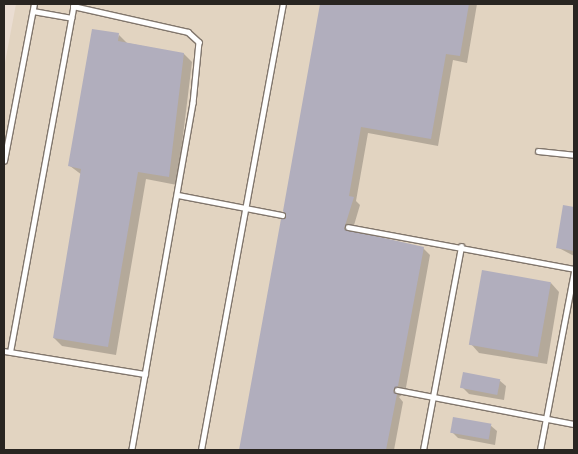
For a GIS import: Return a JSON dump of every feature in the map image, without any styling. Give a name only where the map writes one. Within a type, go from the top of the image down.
[{"type":"lane","points":[[4,161],[34,4]]},
{"type":"lane","points":[[201,450],[283,4]]},
{"type":"lane","points":[[10,352],[74,5],[197,37],[193,103],[132,450]]},
{"type":"lane","points":[[33,11],[71,18]]},
{"type":"lane","points":[[538,150],[574,155]]},
{"type":"lane","points":[[178,194],[282,215]]},
{"type":"lane","points":[[348,227],[574,270],[540,450]]},
{"type":"lane","points":[[423,450],[461,247]]},
{"type":"lane","points":[[4,351],[145,374]]},
{"type":"lane","points":[[397,390],[574,424]]},
{"type":"shaded area","points":[[16,4],[574,4],[574,450],[4,450],[4,68]]},
{"type":"building","points":[[320,4],[469,4],[460,56],[446,54],[431,139],[361,127],[349,196],[354,197],[344,229],[424,247],[398,386],[393,390],[397,394],[386,450],[239,450],[281,219],[286,215],[283,211]]},
{"type":"building","points":[[92,29],[119,33],[118,41],[184,53],[169,177],[138,172],[108,347],[53,338],[81,169],[68,166]]},
{"type":"building","points":[[563,205],[574,207],[574,251],[556,248]]},
{"type":"building","points":[[482,270],[551,282],[538,357],[469,345]]},
{"type":"building","points":[[463,372],[500,379],[497,395],[460,388]]},
{"type":"building","points":[[453,417],[491,424],[489,440],[450,433]]}]
